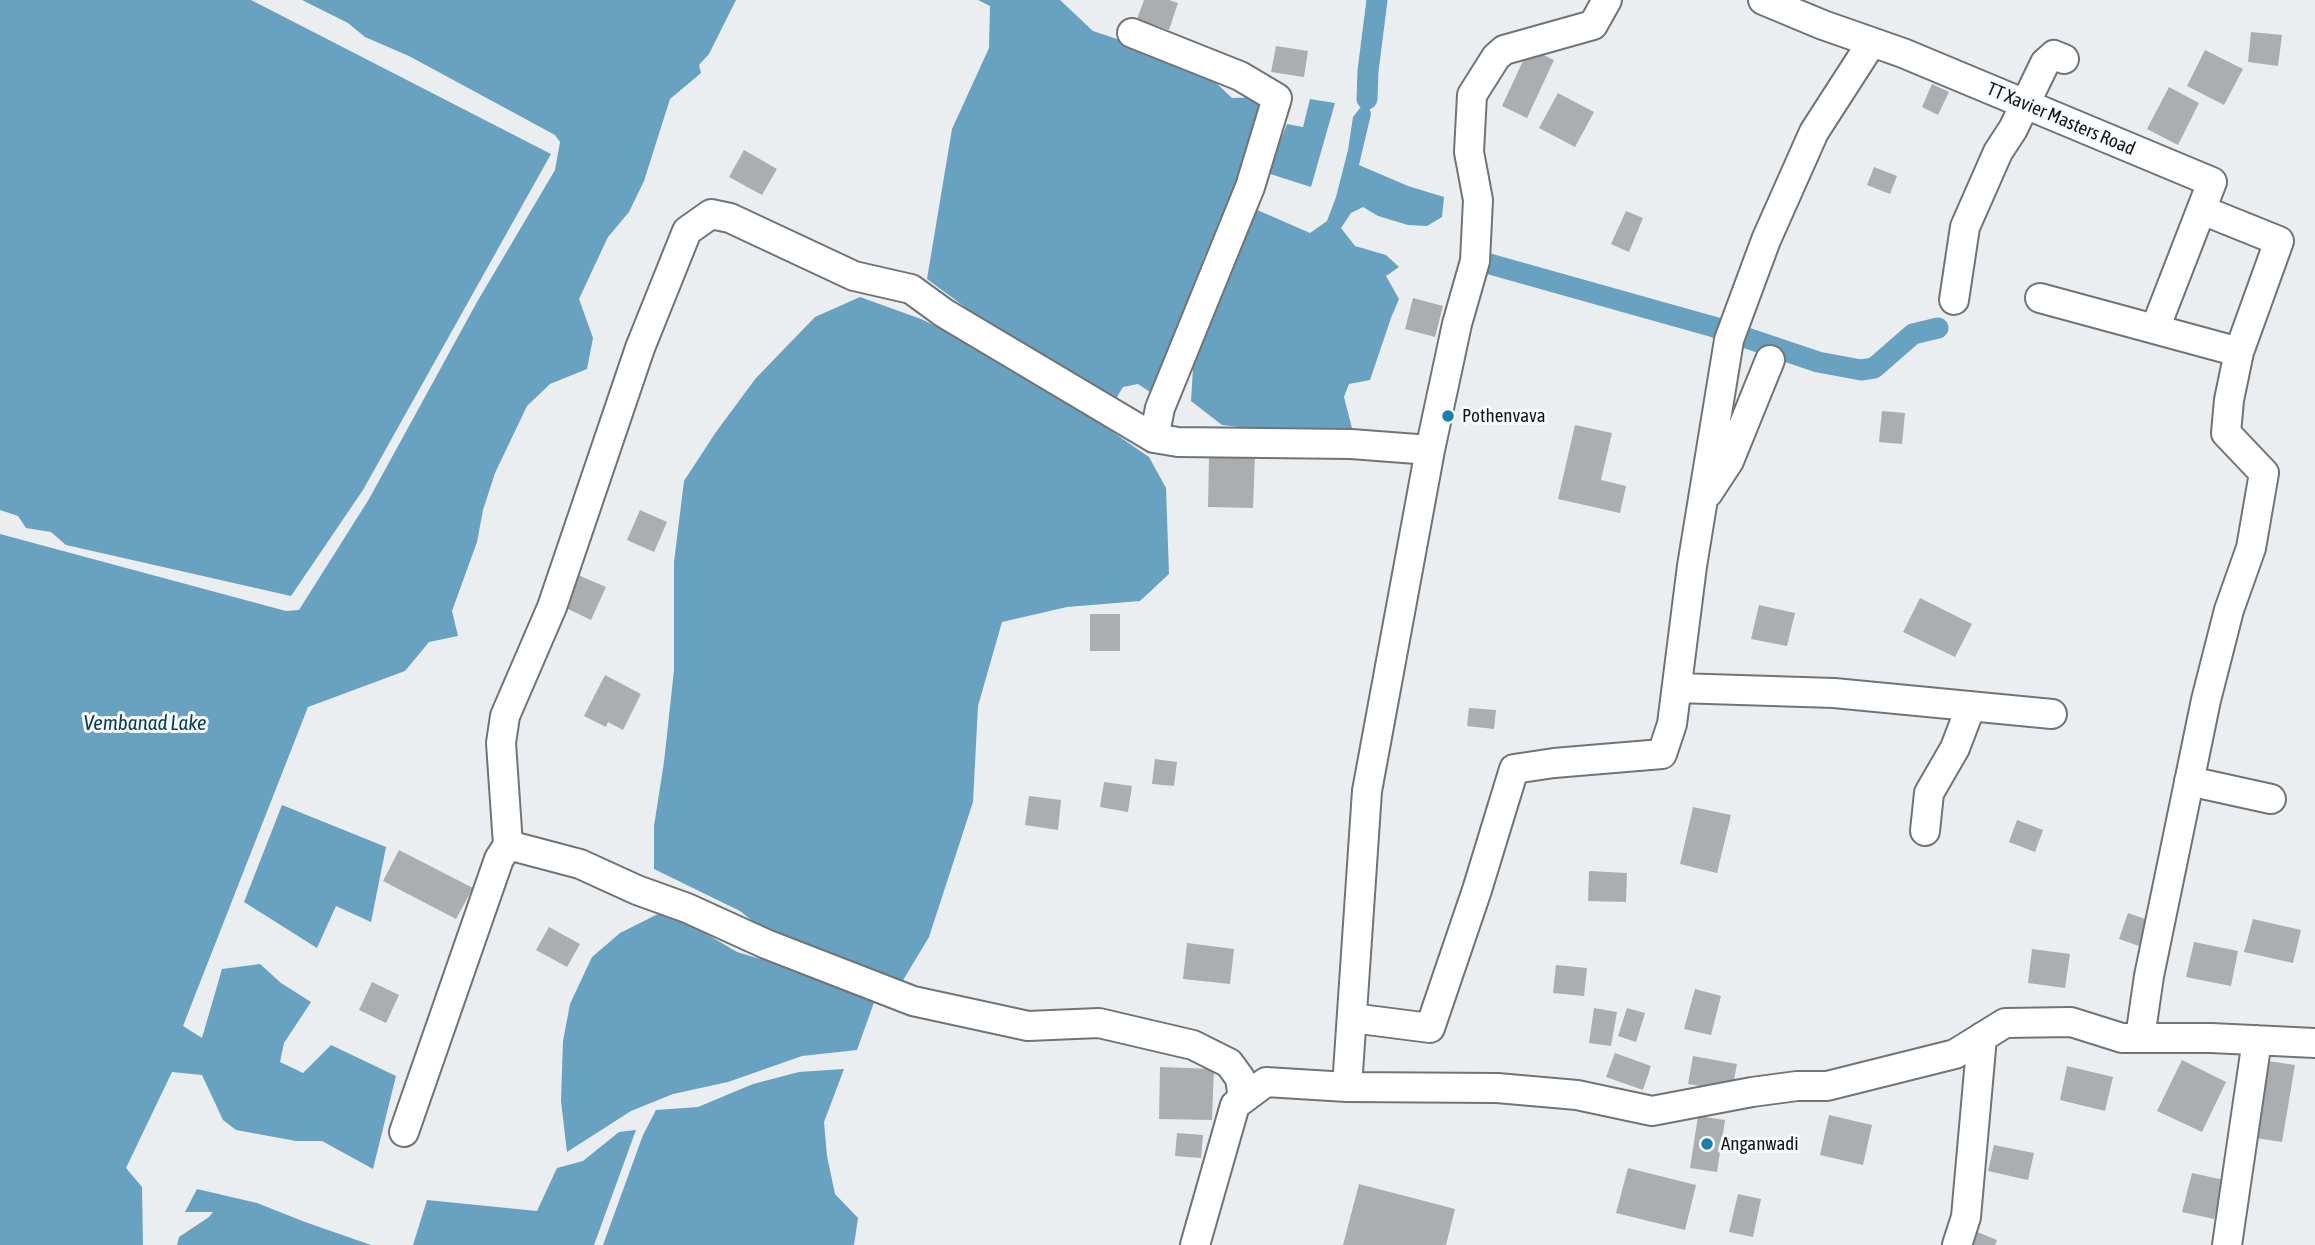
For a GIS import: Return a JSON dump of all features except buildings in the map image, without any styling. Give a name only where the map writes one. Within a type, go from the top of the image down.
[{"type":"street","points":[[1347,1087],[1367,791],[1430,450],[1457,324],[1475,261],[1478,200],[1469,152],[1472,94],[1496,57],[1504,50],[1593,25],[1607,0]]},
{"type":"street","name":"TT Xavier Masters Road","points":[[1763,0],[1823,25],[1903,53],[2213,182],[2155,329]]},
{"type":"street","points":[[1132,33],[1240,76],[1277,98],[1250,187],[1160,408],[1154,438]]},
{"type":"street","points":[[1352,1018],[1430,1028],[1477,890],[1514,769],[1662,754],[1672,723],[1702,501],[1732,331],[1766,240],[1814,132],[1872,42]]},
{"type":"street","points":[[1954,300],[1965,227],[1998,152],[2026,105],[2045,64],[2054,55],[2064,59]]},
{"type":"street","points":[[2140,1038],[2149,976],[2189,781],[2229,610],[2251,548],[2264,473],[2226,433],[2229,400],[2239,352],[2279,241],[2202,210]]},
{"type":"street","points":[[404,1132],[499,859],[508,845],[501,743],[505,716],[552,607],[640,348],[687,231],[711,214],[730,218],[854,276],[911,289],[944,313],[1154,438],[1178,442],[1351,444],[1430,450]]},
{"type":"street","points":[[2040,298],[2239,352]]},
{"type":"street","points":[[1702,501],[1729,461],[1770,360]]},
{"type":"street","points":[[1677,688],[1834,693],[2052,714]]},
{"type":"street","points":[[1925,831],[1929,793],[1955,748],[1971,706]]},
{"type":"street","points":[[2189,781],[2271,799]]},
{"type":"street","points":[[508,845],[580,864],[766,944],[913,1000],[1028,1027],[1099,1023],[1193,1045],[1229,1063],[1240,1078],[1243,1099]]},
{"type":"street","points":[[1195,1245],[1235,1105],[1266,1082],[1347,1087],[1497,1088],[1577,1095],[1652,1111],[1752,1092],[1797,1086],[1826,1086],[1955,1054],[2005,1023],[2071,1022],[2122,1038],[2315,1043]]},
{"type":"street","points":[[1957,1245],[1966,1217],[1982,1037]]},
{"type":"street","points":[[2227,1245],[2256,1040]]},
{"type":"water","points":[[0,0],[251,0],[551,154],[363,490],[291,596],[66,545],[51,532],[26,528],[18,516],[0,510]]},
{"type":"water","name":"Vembanad Lake","points":[[302,0],[736,0],[709,54],[699,65],[701,73],[670,99],[644,181],[629,212],[608,237],[579,299],[593,338],[587,369],[550,384],[527,406],[495,473],[483,510],[477,542],[452,611],[458,636],[429,642],[405,671],[308,707],[183,1026],[202,1038],[222,969],[260,964],[281,983],[311,1002],[284,1043],[280,1062],[303,1073],[331,1045],[396,1076],[373,1169],[322,1141],[296,1141],[236,1130],[223,1120],[202,1075],[172,1072],[126,1168],[142,1187],[143,1245],[0,1245],[0,534],[286,611],[299,610],[369,499],[477,302],[555,170],[560,142],[555,135],[409,56],[365,37],[348,23]]},
{"type":"water","points":[[978,0],[1060,0],[1093,31],[1126,42],[1213,80],[1232,98],[1265,97],[1268,106],[1226,211],[1204,257],[1188,318],[1159,398],[1138,384],[1123,387],[1111,407],[1049,369],[927,279],[952,129],[989,48],[990,6]]},
{"type":"water","points":[[1310,99],[1335,103],[1311,187],[1267,173],[1287,124],[1303,127]]},
{"type":"water","points":[[1367,99],[1371,114],[1359,165],[1408,186],[1444,197],[1442,217],[1427,226],[1408,225],[1378,216],[1363,207],[1351,213],[1341,228],[1355,246],[1386,255],[1399,267],[1386,276],[1399,299],[1370,380],[1349,384],[1344,397],[1353,432],[1265,430],[1222,425],[1191,401],[1193,368],[1255,209],[1310,233],[1327,221],[1348,150],[1353,117]]},
{"type":"water","points":[[860,297],[921,319],[973,344],[1075,406],[1149,457],[1166,488],[1169,574],[1140,601],[1067,607],[1002,622],[978,706],[973,802],[929,937],[899,987],[832,954],[760,927],[740,911],[654,869],[654,826],[674,670],[674,562],[684,481],[756,378],[815,317]]},
{"type":"water","points":[[282,805],[386,847],[371,922],[336,906],[317,948],[244,902]]},
{"type":"water","points":[[666,910],[737,952],[877,994],[857,1050],[802,1056],[728,1082],[673,1094],[631,1111],[567,1152],[561,1101],[563,1041],[570,1004],[592,957],[620,933]]},
{"type":"water","points":[[844,1069],[824,1122],[827,1156],[835,1194],[858,1218],[854,1245],[603,1245],[643,1135],[656,1110],[698,1107],[753,1084],[799,1072]]},
{"type":"water","points":[[636,1130],[594,1245],[413,1245],[427,1200],[537,1211],[557,1168],[583,1161],[619,1132]]},
{"type":"water","points":[[197,1189],[257,1203],[371,1245],[177,1245],[179,1237],[213,1212],[185,1212]]},
{"type":"waterway","points":[[1367,99],[1377,0]]},
{"type":"waterway","points":[[1479,261],[1714,327],[1818,362],[1861,370],[1874,368],[1913,334],[1938,328]]},
{"type":"place","name":"Pothenvava","points":[[1448,416]]},
{"type":"place","name":"Anganwadi","points":[[1707,1144]]}]
